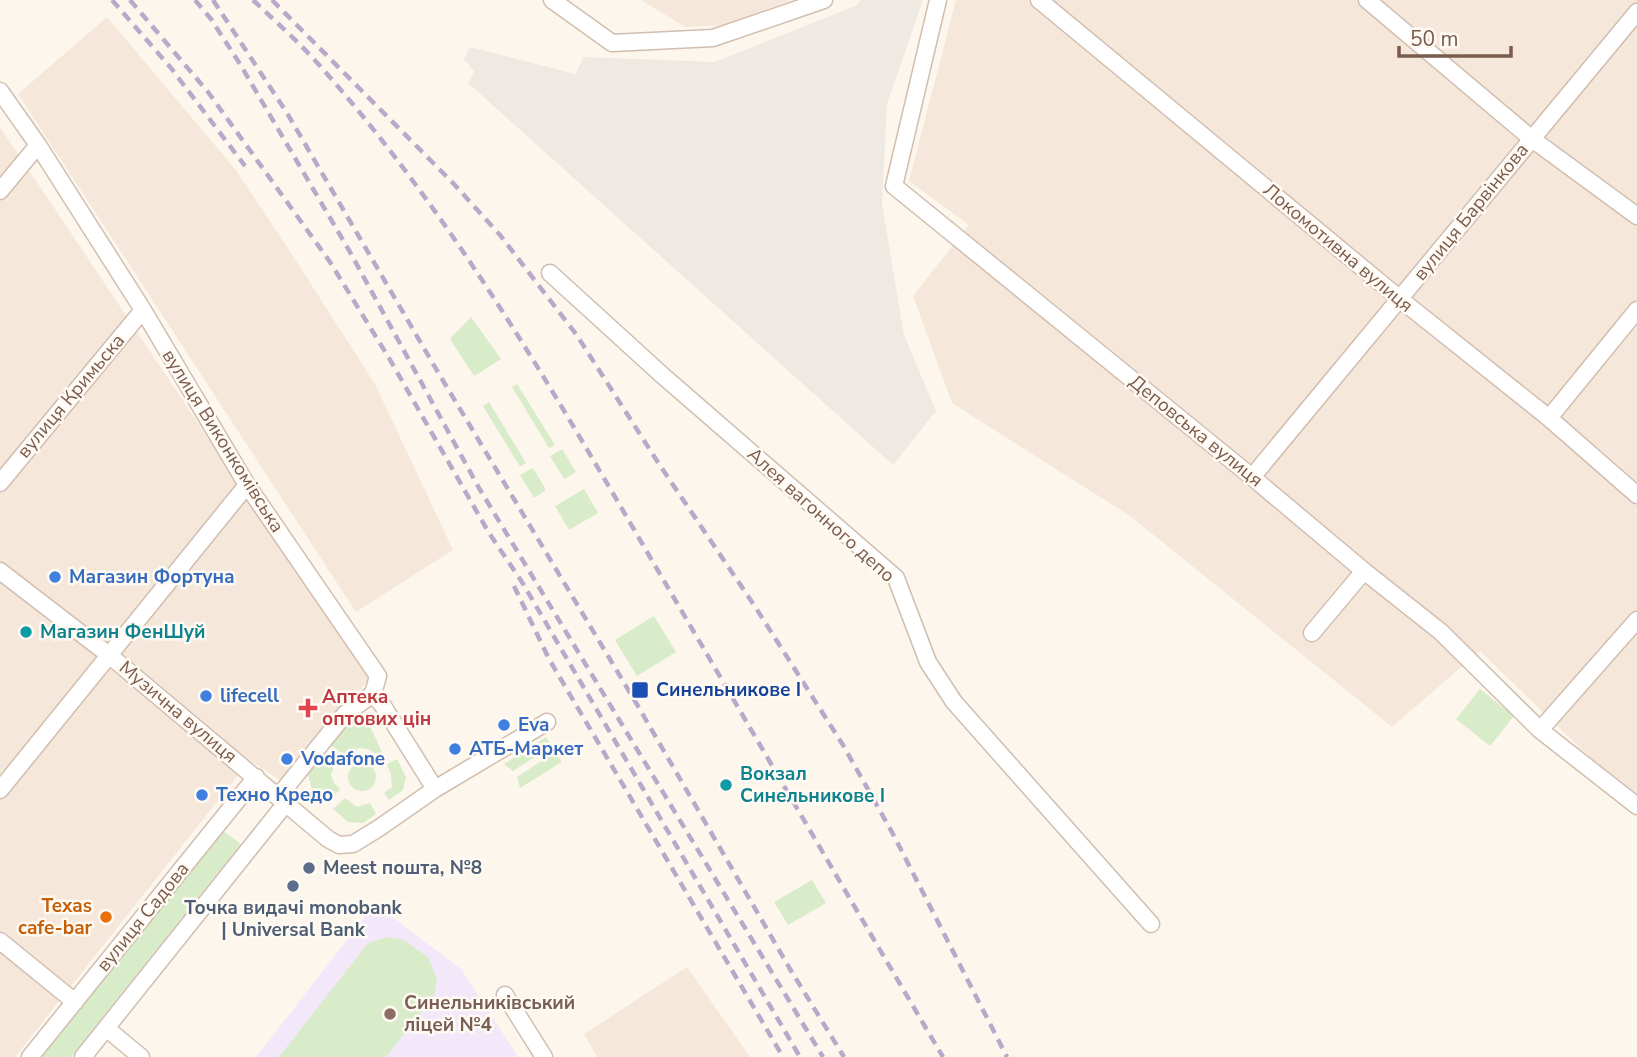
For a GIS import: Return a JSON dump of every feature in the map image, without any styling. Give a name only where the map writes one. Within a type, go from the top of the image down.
[{"type":"street","points":[[552,0],[612,43],[713,38],[824,0]]},
{"type":"street","name":"Деповська вулиця","points":[[938,0],[894,186],[1252,477],[1364,572],[1441,632],[1540,730],[1637,806]]},
{"type":"street","name":"Локомотивна вулиця","points":[[1039,0],[1400,299],[1549,418],[1637,495]]},
{"type":"street","points":[[1367,0],[1532,139],[1637,216]]},
{"type":"street","name":"вулиця Барвінкова","points":[[1252,477],[1637,12]]},
{"type":"street","name":"вулиця Виконкомівська","points":[[0,91],[38,145],[143,310],[247,485],[378,677],[373,694],[435,789]]},
{"type":"street","points":[[0,191],[38,145]]},
{"type":"street","name":"Алея вагонного депо","points":[[550,273],[662,375],[896,578],[928,662],[954,702],[1151,924]]},
{"type":"street","name":"вулиця Кримьска","points":[[0,483],[143,310]]},
{"type":"street","points":[[1549,418],[1637,310]]},
{"type":"street","points":[[0,790],[247,485]]},
{"type":"street","name":"Музична вулиця","points":[[0,571],[109,655],[328,839],[339,845],[354,844],[435,789],[547,722]]},
{"type":"street","points":[[1312,633],[1364,572]]},
{"type":"street","points":[[1540,730],[1637,620]]},
{"type":"street","name":"вулиця Садова","points":[[83,1057],[282,800],[345,714],[373,694]]},
{"type":"street","name":"вулиця Садова","points":[[30,1057],[256,777]]},
{"type":"street","points":[[0,941],[75,1002]]},
{"type":"street","points":[[505,995],[544,1057]]},
{"type":"street","points":[[106,1028],[141,1057]]},
{"type":"shaded area","points":[[641,0],[792,0],[725,25],[685,27]]},
{"type":"shaded area","points":[[861,0],[923,0],[887,104],[882,204],[904,335],[936,411],[893,465],[468,83],[475,72],[464,59],[470,47],[575,74],[584,57],[715,62],[855,6]]},
{"type":"shaded area","points":[[956,0],[1637,0],[1637,799],[1480,651],[1392,727],[1130,516],[952,403],[913,296],[969,225],[909,181]]},
{"type":"shaded area","points":[[107,17],[235,169],[291,253],[375,384],[453,550],[356,612],[18,94]]},
{"type":"shaded area","points":[[0,127],[369,679],[282,782],[250,760],[15,1057],[0,1057]]},
{"type":"shaded area","name":"Синельниківський ліцей №4","points":[[375,904],[462,970],[518,1057],[256,1057]]},
{"type":"shaded area","points":[[687,967],[750,1057],[597,1057],[584,1034]]},
{"type":"green space","points":[[471,317],[501,359],[474,376],[450,339]]},
{"type":"green space","points":[[517,384],[555,445],[549,448],[512,387]]},
{"type":"green space","points":[[489,402],[526,463],[520,467],[483,406]]},
{"type":"green space","points":[[562,449],[576,472],[564,479],[550,456]]},
{"type":"green space","points":[[533,468],[546,490],[534,498],[520,475]]},
{"type":"green space","points":[[584,489],[598,513],[569,530],[555,506]]},
{"type":"green space","points":[[654,616],[676,652],[637,676],[615,640]]},
{"type":"green space","points":[[1480,689],[1514,716],[1490,746],[1456,719]]},
{"type":"green space","points":[[356,714],[366,718],[382,752],[377,755],[361,748],[344,755],[328,743]]},
{"type":"green space","points":[[546,737],[552,746],[513,771],[504,764]]},
{"type":"green space","points":[[324,751],[339,761],[331,775],[340,789],[326,803],[312,789],[307,772]]},
{"type":"green space","points":[[555,752],[562,762],[520,788],[517,777]]},
{"type":"green space","points":[[397,759],[406,777],[403,790],[389,800],[384,793],[392,787],[387,764]]},
{"type":"green space","points":[[362,763],[372,767],[376,777],[372,787],[362,791],[352,787],[348,777],[352,767]]},
{"type":"green space","points":[[345,798],[357,807],[370,803],[376,814],[363,823],[348,822],[333,809]]},
{"type":"green space","points":[[222,830],[241,844],[71,1057],[38,1057]]},
{"type":"green space","points":[[812,880],[826,903],[788,925],[774,902]]},
{"type":"green space","points":[[388,937],[404,940],[428,957],[437,979],[434,996],[386,1057],[279,1057],[368,943]]},
{"type":"railway","points":[[112,0],[171,68],[245,166]]},
{"type":"railway","points":[[130,0],[208,92],[330,262],[389,358],[489,533],[522,582],[800,1057]]},
{"type":"railway","points":[[195,0],[211,19],[240,64],[350,252],[479,488],[823,1057]]},
{"type":"railway","points":[[213,0],[287,113],[844,1057]]},
{"type":"railway","points":[[253,0],[313,58],[369,124],[414,182],[498,304],[575,430],[943,1057]]},
{"type":"railway","points":[[272,0],[453,183],[500,235],[576,334],[843,745],[893,834],[1007,1057]]},
{"type":"railway","points":[[514,586],[549,659],[783,1057]]},
{"type":"place","name":"Магазин Фортуна","points":[[55,577]]},
{"type":"place","name":"Магазин ФенШуй","points":[[26,632]]},
{"type":"place","name":"Синельникове І","points":[[640,690]]},
{"type":"place","name":"lifecell","points":[[206,696]]},
{"type":"place","name":"Аптека оптових цін","points":[[308,708]]},
{"type":"place","name":"Eva","points":[[504,725]]},
{"type":"place","name":"АТБ-Маркет","points":[[455,749]]},
{"type":"place","name":"Vodafone","points":[[287,759]]},
{"type":"place","name":"Вокзал Синельникове І","points":[[726,785]]},
{"type":"place","name":"Техно Кредо","points":[[202,795]]},
{"type":"place","name":"Meest пошта, №8","points":[[309,868]]},
{"type":"place","name":"Точка видачі monobank | Universal Bank","points":[[293,886]]},
{"type":"place","name":"Texas cafe-bar","points":[[106,917]]},
{"type":"place","name":"Синельниківський ліцей №4","points":[[390,1014]]}]
